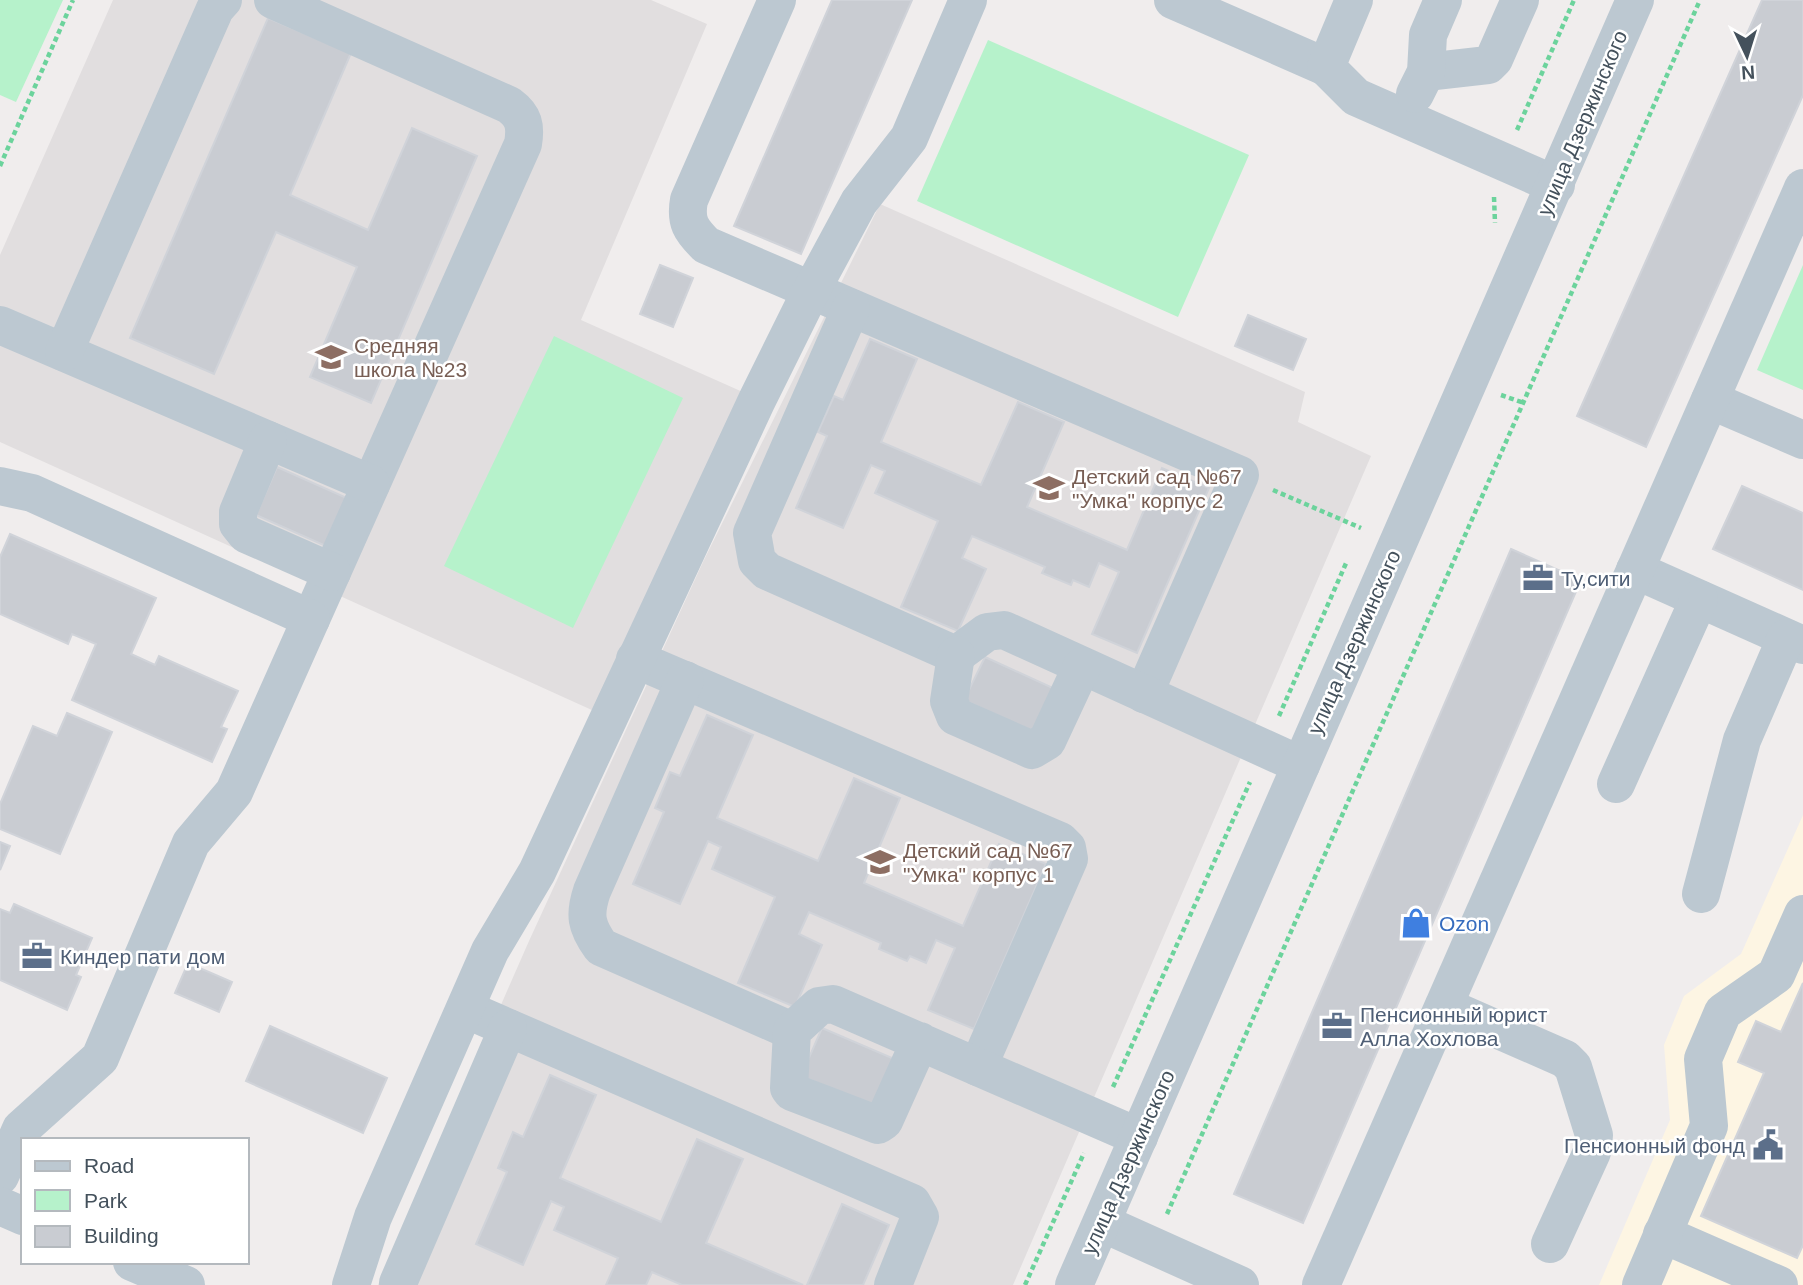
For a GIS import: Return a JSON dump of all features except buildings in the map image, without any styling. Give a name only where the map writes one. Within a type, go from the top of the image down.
[{"type":"street","points":[[64,352],[215,9],[223,0]]},
{"type":"street","points":[[0,1176],[21,1129],[100,1058],[191,843],[234,792],[523,144],[524,120],[509,105],[273,0]]},
{"type":"street","points":[[777,0],[689,200],[687,214],[690,229],[706,244],[1240,475],[1144,694]]},
{"type":"street","points":[[508,1028],[400,1284],[354,1275],[373,1217],[490,951],[537,872],[811,290],[859,202],[909,138],[968,0]]},
{"type":"street","points":[[1173,0],[1325,67],[1356,97],[1556,184]]},
{"type":"street","points":[[1325,67],[1354,0]]},
{"type":"street","points":[[1404,118],[1426,72],[1428,35],[1443,0]]},
{"type":"street","points":[[1426,72],[1488,65],[1494,59],[1520,0]]},
{"type":"street","name":"улица Дзержинского","points":[[1074,1285],[1635,0]]},
{"type":"street","points":[[1321,1285],[1803,188]]},
{"type":"street","points":[[850,308],[752,533],[753,548],[757,561],[767,571],[956,655]]},
{"type":"street","points":[[0,325],[371,484]]},
{"type":"street","points":[[1710,400],[1803,440]]},
{"type":"street","points":[[268,440],[238,512],[238,524],[246,534],[332,572]]},
{"type":"street","points":[[0,486],[32,493],[311,619]]},
{"type":"street","points":[[1635,570],[1795,641],[1742,740],[1701,894]]},
{"type":"street","points":[[1616,784],[1699,599]]},
{"type":"street","points":[[1082,666],[1048,741],[1032,750],[955,716],[949,701],[956,655],[993,629],[1004,630],[1301,765]]},
{"type":"street","points":[[635,659],[1060,841],[1066,848],[1069,859],[978,1067]]},
{"type":"street","points":[[685,680],[592,891],[585,911],[587,928],[601,947],[792,1031]]},
{"type":"street","points":[[1641,1285],[1709,1126],[1703,1059],[1723,1012],[1776,975],[1803,914]]},
{"type":"street","points":[[919,1041],[884,1122],[871,1125],[792,1092],[788,1083],[792,1031],[819,1006],[833,1003],[1139,1137]]},
{"type":"street","points":[[1444,1006],[1564,1059],[1573,1066],[1594,1135],[1592,1152],[1550,1244]]},
{"type":"street","points":[[465,1009],[912,1203],[920,1217],[893,1285]]},
{"type":"street","points":[[0,1206],[21,1215]]},
{"type":"street","points":[[1102,1223],[1240,1285]]},
{"type":"street","points":[[1662,1234],[1779,1285]]},
{"type":"street","points":[[137,1264],[186,1285]]},
{"type":"path","points":[[0,166],[73,0]]},
{"type":"path","points":[[1492,232],[1497,219],[1492,186],[1574,0]]},
{"type":"path","points":[[1153,1246],[1700,0]]},
{"type":"path","points":[[1499,394],[1524,403]]},
{"type":"path","points":[[1240,475],[1361,528]]},
{"type":"path","points":[[1356,540],[1367,516]]},
{"type":"path","points":[[1025,1285],[1351,553]]},
{"type":"shaded area","name":"Средняя школа №23","points":[[113,0],[651,0],[707,24],[581,320],[745,393],[594,711],[0,442],[0,255]]},
{"type":"shaded area","points":[[880,204],[1305,392],[1298,422],[1371,456],[1013,1285],[378,1285],[529,941],[703,562]]},
{"type":"shaded area","points":[[1803,815],[1803,1285],[1599,1285],[1670,1120],[1664,1045],[1684,996],[1741,954]]},
{"type":"green space","points":[[0,0],[63,0],[16,102],[0,95]]},
{"type":"green space","points":[[988,40],[1249,155],[1178,317],[917,201]]},
{"type":"green space","points":[[1803,265],[1803,390],[1757,370]]},
{"type":"green space","points":[[554,336],[683,398],[573,628],[444,566]]},
{"type":"place","name":"Средняя школа №23","points":[[331,357]]},
{"type":"place","name":"Детский сад №67 \"Умка\" корпус 2","points":[[1049,488]]},
{"type":"place","name":"Ту,сити","points":[[1538,578]]},
{"type":"place","name":"Детский сад №67 \"Умка\" корпус 1","points":[[880,862]]},
{"type":"place","name":"Ozon","points":[[1416,923]]},
{"type":"place","name":"Киндер пати дом","points":[[37,956]]},
{"type":"place","name":"Пенсионный юрист Алла Хохлова","points":[[1337,1026]]},
{"type":"place","name":"Пенсионный фонд","points":[[1768,1145]]}]
